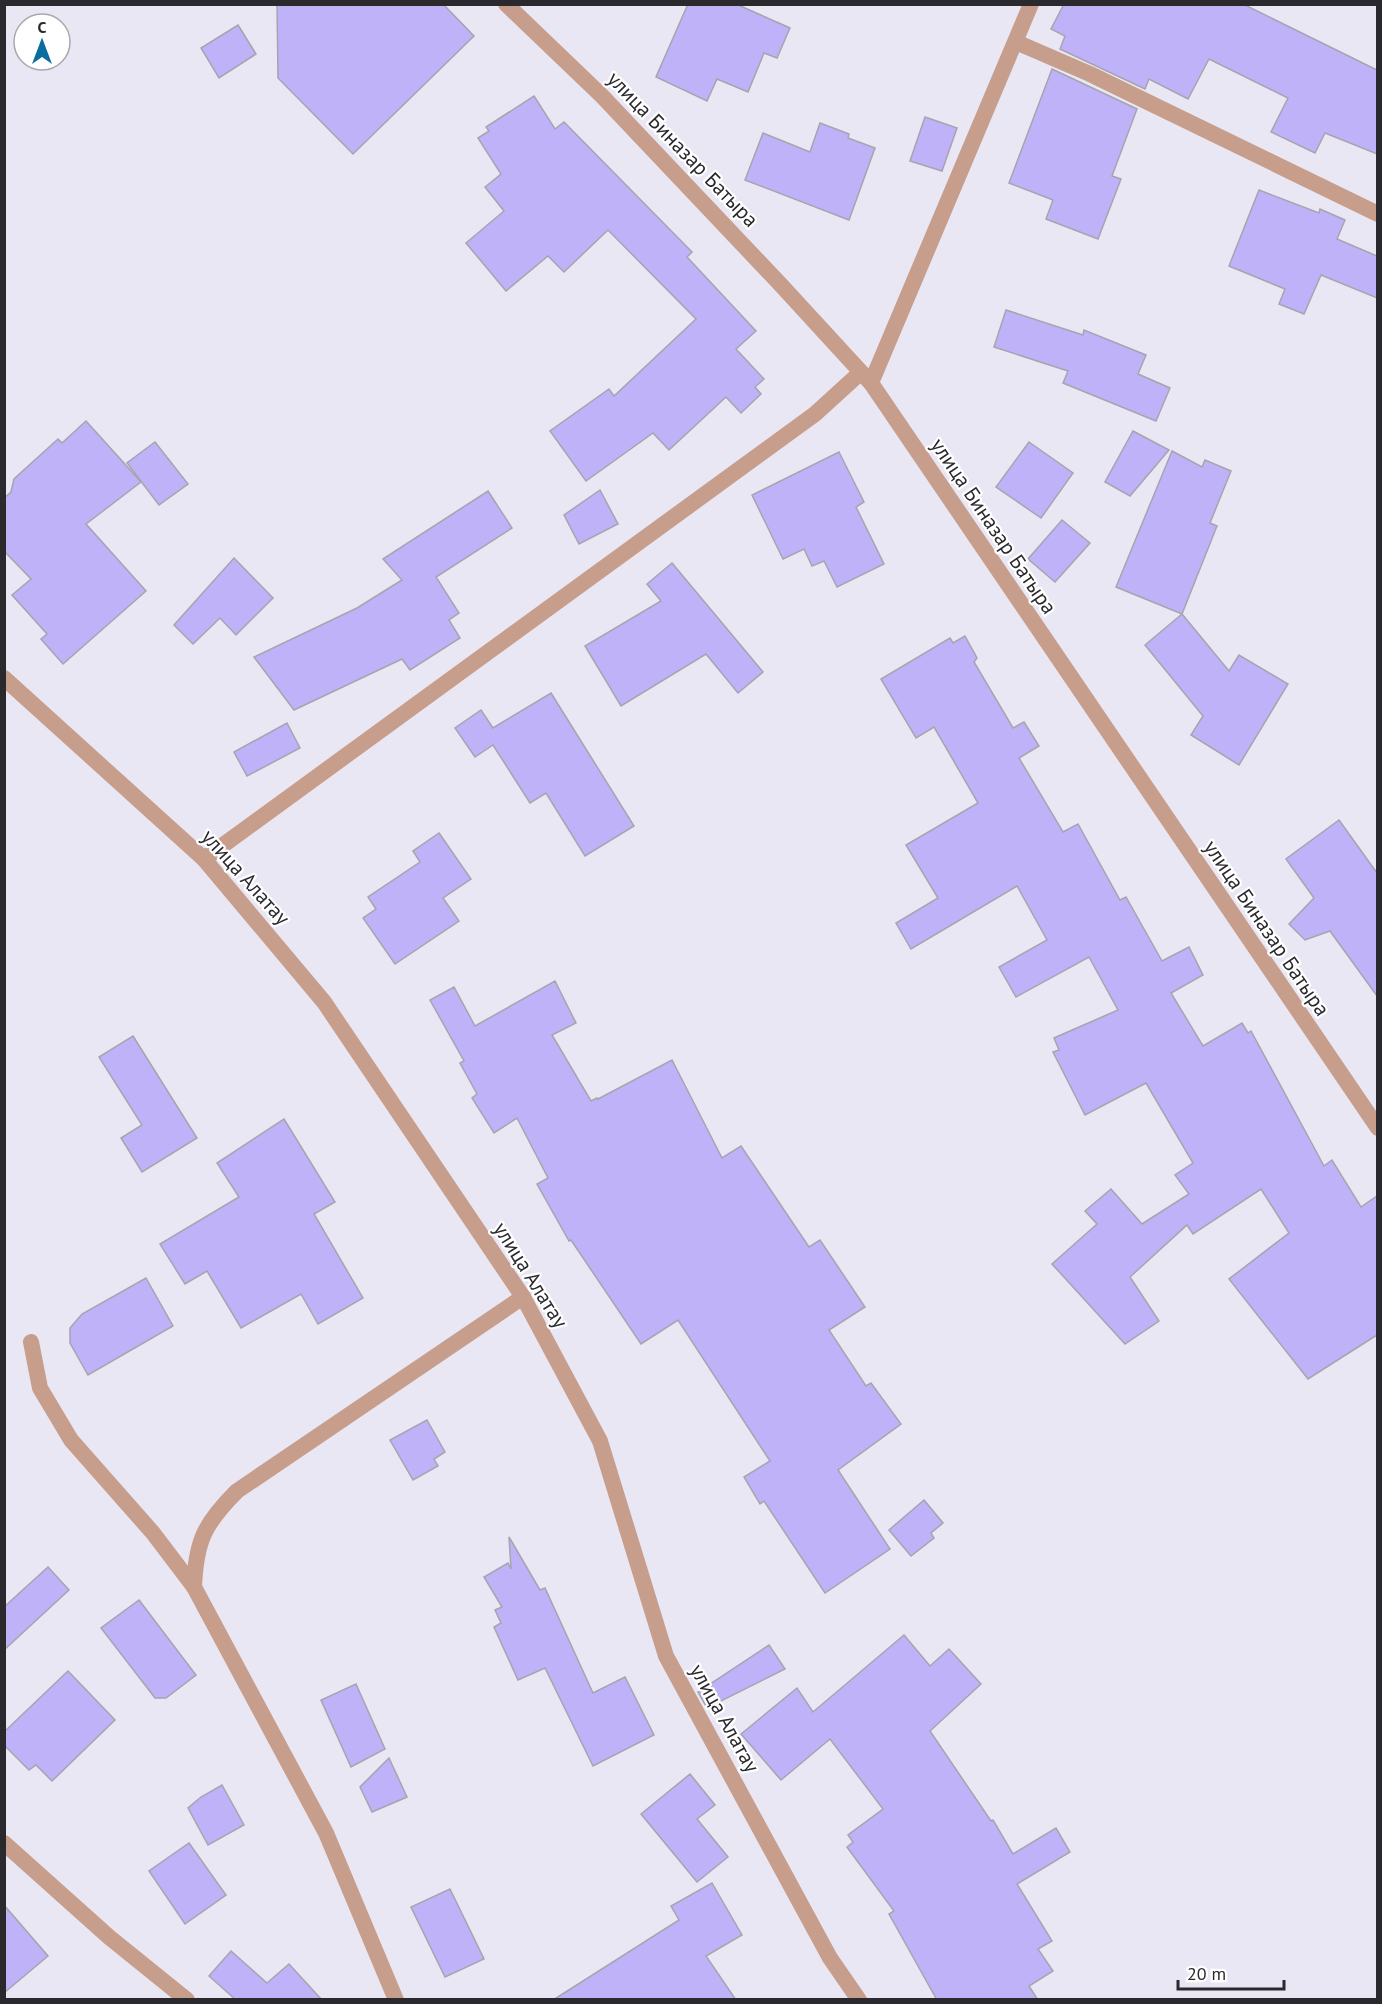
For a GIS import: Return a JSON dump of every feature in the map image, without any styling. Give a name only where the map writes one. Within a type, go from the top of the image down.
[{"type":"street","name":"улица Биназар Батыра","points":[[506,4],[602,96],[781,285],[865,378],[1377,1128]]},
{"type":"street","points":[[204,859],[865,378],[1031,4]]},
{"type":"street","points":[[1016,42],[1090,74],[1377,214]]},
{"type":"street","name":"улица Алатау","points":[[4,678],[204,859],[324,1002],[523,1297],[600,1441],[666,1656],[830,1958],[859,2000]]},
{"type":"street","points":[[194,1587],[195,1560],[202,1535],[217,1510],[237,1491],[523,1297]]},
{"type":"street","points":[[31,1342],[40,1388],[71,1440],[153,1533],[194,1587],[326,1833],[396,2000]]},
{"type":"street","points":[[4,1843],[109,1937],[187,2000]]},
{"type":"building","points":[[277,4],[443,4],[474,36],[353,154],[278,78]]},
{"type":"building","points":[[688,4],[736,4],[790,28],[777,58],[764,53],[748,92],[717,79],[707,101],[656,77]]},
{"type":"building","points":[[1064,4],[1243,4],[1377,70],[1377,154],[1325,133],[1315,153],[1271,132],[1288,98],[1209,59],[1188,99],[1149,79],[1145,89],[1060,49],[1065,36],[1051,29]]},
{"type":"building","points":[[238,25],[256,54],[219,78],[201,48]]},
{"type":"building","points":[[1052,69],[1137,109],[1112,176],[1121,179],[1098,239],[1046,219],[1053,200],[1009,183]]},
{"type":"building","points":[[534,96],[555,129],[564,122],[692,252],[687,257],[756,331],[736,349],[764,379],[755,387],[761,394],[741,413],[726,397],[669,450],[653,433],[586,481],[550,431],[609,389],[614,396],[696,319],[608,230],[564,272],[548,256],[506,291],[466,243],[504,211],[485,187],[501,174],[478,138],[489,131],[486,127]]},
{"type":"building","points":[[925,117],[957,128],[942,171],[910,161]]},
{"type":"building","points":[[820,123],[849,134],[848,138],[875,148],[849,220],[745,180],[763,133],[810,152]]},
{"type":"building","points":[[1259,190],[1319,213],[1320,209],[1345,220],[1337,239],[1377,256],[1377,298],[1321,275],[1304,314],[1279,304],[1285,289],[1229,266]]},
{"type":"building","points":[[1006,310],[1083,335],[1084,330],[1146,355],[1138,374],[1170,388],[1156,421],[1063,383],[1068,371],[994,347]]},
{"type":"building","points":[[86,421],[141,482],[86,524],[146,591],[63,664],[41,639],[47,634],[12,595],[31,579],[4,551],[4,498],[11,492],[14,479],[58,439],[62,443]]},
{"type":"building","points":[[1133,431],[1169,450],[1130,496],[1105,482]]},
{"type":"building","points":[[155,442],[188,484],[159,505],[127,463]]},
{"type":"building","points":[[1029,442],[1073,473],[1041,518],[996,487]]},
{"type":"building","points":[[1172,451],[1202,467],[1205,460],[1231,471],[1210,523],[1217,526],[1182,614],[1116,587]]},
{"type":"building","points":[[839,452],[864,502],[856,507],[884,564],[837,587],[824,561],[812,566],[804,549],[783,559],[752,495]]},
{"type":"building","points":[[600,490],[618,524],[579,544],[564,515]]},
{"type":"building","points":[[488,491],[512,528],[436,577],[459,613],[449,620],[460,638],[410,670],[402,659],[294,710],[254,657],[357,608],[402,580],[383,559]]},
{"type":"building","points":[[1062,520],[1090,543],[1055,582],[1028,559]]},
{"type":"building","points":[[234,558],[273,598],[236,635],[220,618],[193,644],[174,625]]},
{"type":"building","points":[[672,563],[763,672],[738,693],[706,654],[621,706],[585,646],[661,601],[647,584]]},
{"type":"building","points":[[1182,614],[1229,671],[1239,655],[1288,684],[1239,765],[1191,735],[1203,716],[1145,645]]},
{"type":"building","points":[[965,636],[977,658],[974,662],[1013,728],[1024,722],[1039,746],[1019,758],[1063,832],[1078,824],[1120,900],[1126,897],[1162,961],[1189,947],[1203,975],[1171,993],[1203,1046],[1242,1023],[1248,1033],[1251,1031],[1324,1166],[1332,1160],[1361,1207],[1377,1196],[1377,1335],[1308,1379],[1229,1279],[1289,1233],[1261,1189],[1193,1234],[1187,1225],[1130,1277],[1159,1321],[1125,1344],[1052,1264],[1097,1224],[1085,1211],[1111,1189],[1142,1224],[1189,1194],[1175,1175],[1193,1163],[1146,1083],[1085,1115],[1053,1052],[1059,1050],[1054,1038],[1118,1010],[1089,957],[1016,997],[999,967],[1047,940],[1017,886],[911,949],[896,923],[938,898],[906,845],[978,803],[934,727],[916,738],[881,679],[950,638],[953,643]]},
{"type":"building","points":[[551,693],[634,826],[585,856],[546,793],[530,803],[493,745],[475,757],[455,728],[481,710],[493,728]]},
{"type":"building","points":[[287,723],[300,748],[247,776],[234,752]]},
{"type":"building","points":[[1339,820],[1377,873],[1377,996],[1330,931],[1305,940],[1289,924],[1314,898],[1286,859]]},
{"type":"building","points":[[439,833],[471,879],[443,898],[459,921],[395,964],[363,918],[376,909],[368,897],[420,862],[413,851]]},
{"type":"building","points":[[555,981],[576,1023],[552,1035],[591,1101],[672,1060],[722,1158],[741,1146],[809,1247],[820,1240],[865,1307],[829,1330],[866,1386],[871,1383],[901,1424],[838,1470],[890,1549],[825,1593],[764,1501],[760,1504],[744,1477],[770,1461],[678,1320],[641,1344],[571,1240],[569,1241],[537,1184],[548,1178],[517,1118],[494,1133],[472,1098],[477,1094],[460,1063],[464,1061],[430,1000],[454,987],[475,1026]]},
{"type":"building","points":[[133,1036],[197,1138],[142,1172],[121,1138],[142,1125],[99,1057]]},
{"type":"building","points":[[284,1119],[335,1202],[314,1214],[363,1298],[318,1324],[301,1294],[241,1328],[207,1271],[185,1284],[160,1244],[239,1197],[217,1163]]},
{"type":"building","points":[[146,1278],[173,1326],[88,1375],[70,1343],[70,1328],[82,1314]]},
{"type":"building","points":[[427,1420],[445,1452],[434,1459],[438,1466],[413,1480],[390,1440]]},
{"type":"building","points":[[924,1500],[943,1523],[931,1533],[934,1538],[911,1556],[889,1530]]},
{"type":"building","points":[[509,1537],[540,1590],[545,1588],[593,1693],[625,1677],[654,1735],[593,1766],[545,1668],[518,1680],[494,1627],[501,1623],[495,1610],[502,1607],[484,1577],[508,1563],[511,1569]]},
{"type":"building","points":[[48,1567],[69,1590],[4,1650],[4,1607]]},
{"type":"building","points":[[139,1600],[196,1675],[166,1698],[155,1698],[101,1628]]},
{"type":"building","points":[[904,1635],[930,1666],[949,1649],[981,1684],[930,1731],[991,1821],[993,1820],[1013,1854],[1056,1828],[1070,1852],[1017,1884],[1052,1941],[1038,1949],[1053,1971],[1029,1986],[1038,2000],[937,2000],[889,1914],[894,1911],[847,1847],[853,1842],[848,1835],[883,1809],[830,1739],[781,1780],[741,1734],[797,1688],[813,1712]]},
{"type":"building","points":[[769,1645],[785,1669],[707,1708],[698,1692]]},
{"type":"building","points":[[68,1671],[115,1720],[52,1781],[36,1765],[29,1770],[4,1745],[4,1732]]},
{"type":"building","points":[[356,1684],[385,1749],[351,1767],[321,1700]]},
{"type":"building","points":[[389,1758],[407,1797],[372,1812],[360,1787]]},
{"type":"building","points":[[690,1774],[715,1805],[697,1819],[728,1857],[697,1882],[641,1814]]},
{"type":"building","points":[[222,1785],[244,1825],[208,1845],[188,1808],[201,1797]]},
{"type":"building","points":[[189,1843],[226,1895],[185,1924],[149,1871]]},
{"type":"building","points":[[712,1883],[742,1935],[706,1956],[736,2000],[553,2000],[679,1920],[671,1906]]},
{"type":"building","points":[[450,1889],[484,1959],[445,1977],[411,1907]]},
{"type":"building","points":[[4,1905],[48,1956],[4,1993]]},
{"type":"building","points":[[231,1951],[267,1983],[289,1964],[322,2000],[236,2000],[209,1976]]}]
